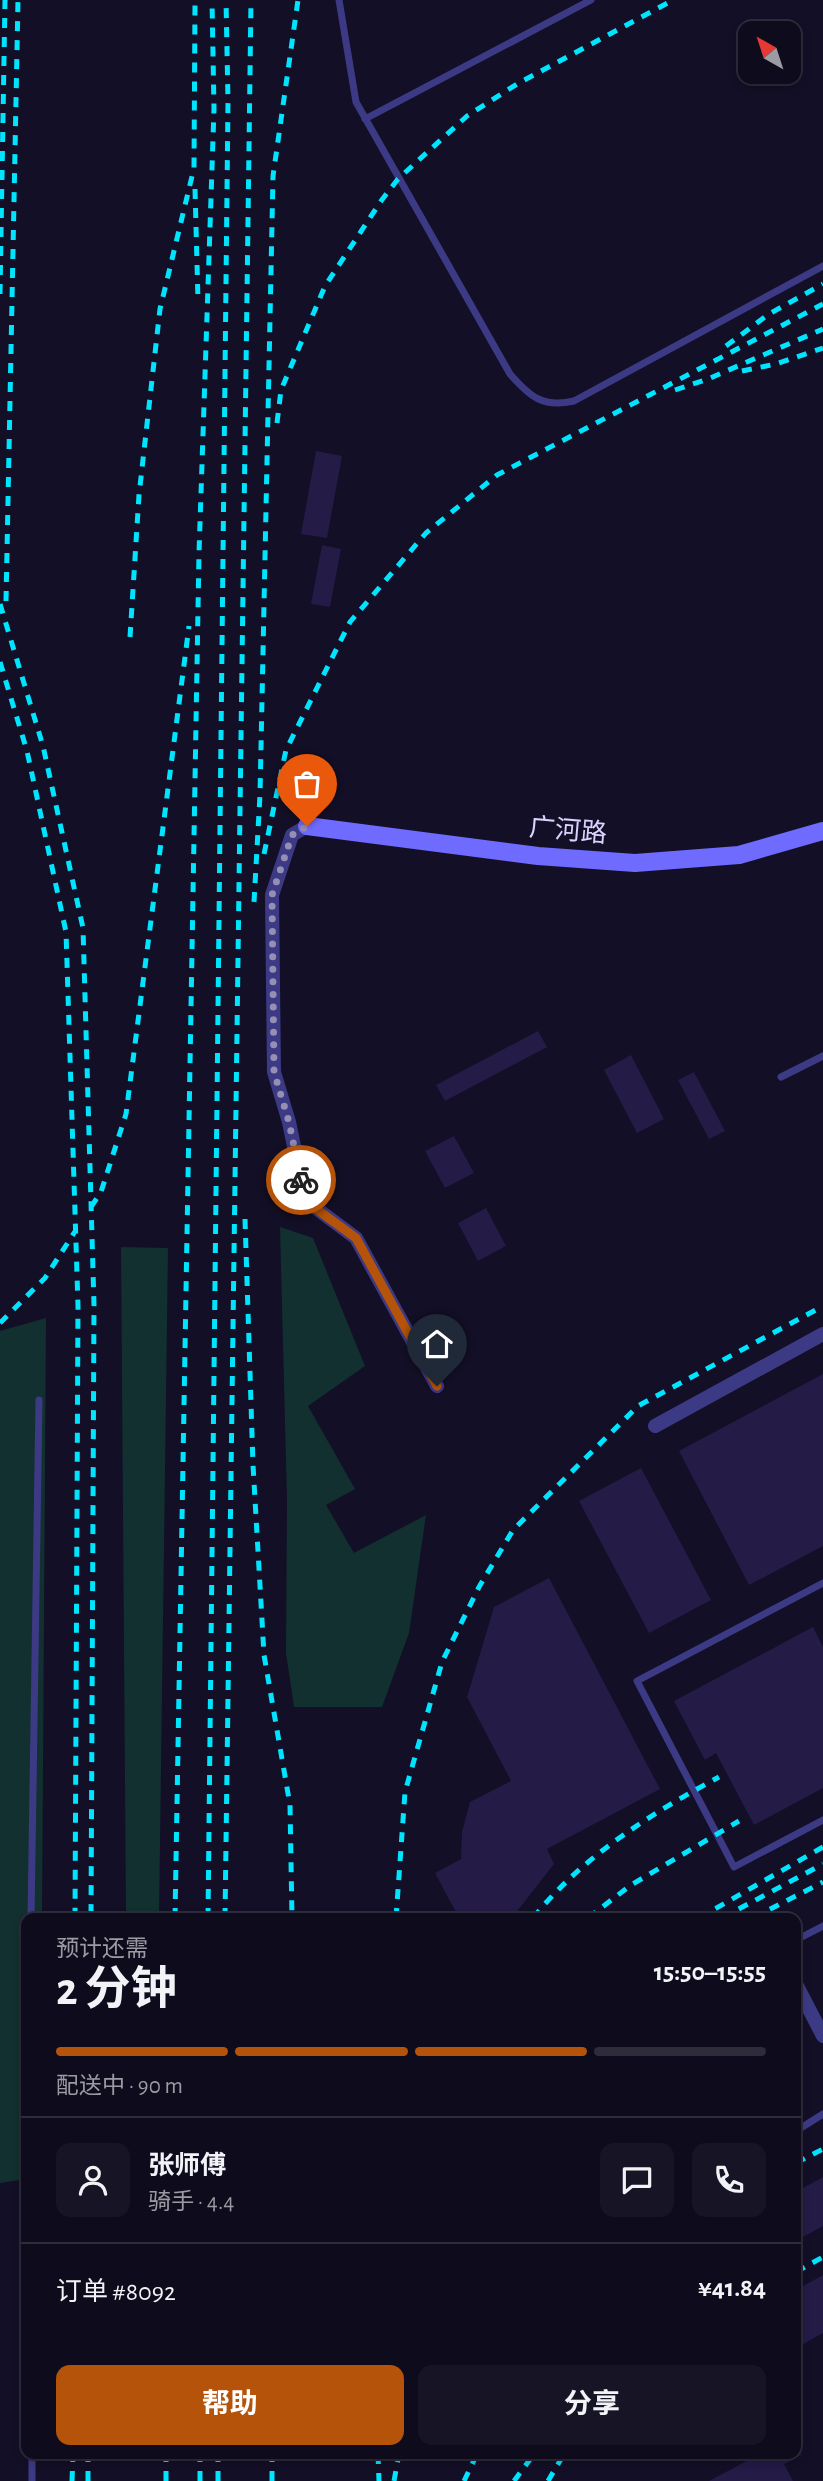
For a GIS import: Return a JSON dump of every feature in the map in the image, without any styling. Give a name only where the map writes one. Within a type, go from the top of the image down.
[{"type":"street","name":"广河路","points":[[307,826],[538,856],[635,863],[739,855],[823,831]]},
{"type":"street","points":[[307,826],[292,835],[272,895],[274,1072],[289,1122],[304,1200],[356,1238],[437,1386]]},
{"type":"street","points":[[655,1426],[823,1334]]},
{"type":"street","points":[[801,1993],[823,2036]]},
{"type":"lane","points":[[339,0],[356,102],[510,374],[529,395],[560,404],[575,401],[823,266]]},
{"type":"lane","points":[[365,120],[591,0]]},
{"type":"lane","points":[[781,1077],[823,1056]]},
{"type":"lane","points":[[31,1913],[39,1400]]},
{"type":"lane","points":[[823,1583],[636,1681],[734,1867],[823,1820]]},
{"type":"lane","points":[[801,1937],[823,1926]]},
{"type":"lane","points":[[801,2128],[823,2114]]},
{"type":"lane","points":[[32,2459],[32,2481]]},
{"type":"green space","points":[[280,1227],[313,1238],[365,1366],[308,1406],[355,1489],[326,1505],[354,1553],[426,1515],[409,1633],[382,1707],[294,1707],[286,1653],[287,1500]]},
{"type":"green space","points":[[121,1247],[168,1248],[159,1913],[126,1913]]},
{"type":"green space","points":[[46,1318],[42,1913],[21,1913],[21,2180],[0,2183],[0,1331]]},
{"type":"building","points":[[316,451],[342,456],[327,538],[301,534]]},
{"type":"building","points":[[322,545],[341,549],[330,607],[311,604]]},
{"type":"building","points":[[538,1031],[547,1047],[445,1101],[436,1085]]},
{"type":"building","points":[[631,1055],[664,1119],[637,1133],[604,1070]]},
{"type":"building","points":[[694,1072],[725,1131],[709,1139],[678,1080]]},
{"type":"building","points":[[454,1136],[474,1173],[445,1188],[425,1151]]},
{"type":"building","points":[[486,1208],[506,1246],[478,1261],[458,1223]]},
{"type":"building","points":[[823,1374],[823,1546],[749,1585],[679,1451]]},
{"type":"building","points":[[641,1468],[711,1600],[649,1633],[579,1501]]},
{"type":"building","points":[[549,1578],[660,1789],[547,1849],[554,1864],[516,1913],[456,1913],[435,1873],[461,1859],[462,1832],[470,1802],[511,1781],[467,1697],[494,1607]]},
{"type":"building","points":[[813,1627],[823,1647],[823,1788],[754,1825],[716,1753],[705,1760],[674,1701]]},
{"type":"building","points":[[823,2177],[823,2226],[801,2238],[801,2189]]},
{"type":"building","points":[[823,2275],[823,2333],[801,2345],[801,2287]]},
{"type":"building","points":[[751,2459],[794,2459],[784,2464],[793,2481],[709,2481]]},
{"type":"railway","points":[[0,294],[5,0]]},
{"type":"railway","points":[[6,601],[18,0]]},
{"type":"railway","points":[[130,637],[139,495],[160,309],[194,168],[195,0]]},
{"type":"railway","points":[[175,1913],[199,553],[214,109],[212,0]]},
{"type":"railway","points":[[208,1913],[228,101],[226,0]]},
{"type":"railway","points":[[225,1913],[251,0]]},
{"type":"railway","points":[[254,902],[260,795],[273,176],[298,0]]},
{"type":"railway","points":[[277,423],[281,390],[325,286],[398,179],[467,116],[517,84],[673,0]]},
{"type":"railway","points":[[195,189],[198,301]]},
{"type":"railway","points":[[726,346],[769,314],[823,284]]},
{"type":"railway","points":[[264,854],[286,750],[350,622],[426,533],[497,475],[823,304]]},
{"type":"railway","points":[[675,390],[708,379],[823,329]]},
{"type":"railway","points":[[742,371],[776,364],[823,348]]},
{"type":"railway","points":[[0,604],[43,746],[83,928],[94,1305],[91,1913]]},
{"type":"railway","points":[[91,1207],[101,1192],[126,1114],[189,626]]},
{"type":"railway","points":[[0,662],[27,751],[66,932],[78,1306],[75,1913]]},
{"type":"railway","points":[[245,1219],[253,1465],[264,1655],[290,1805],[292,1913]]},
{"type":"railway","points":[[0,1323],[45,1278],[76,1230]]},
{"type":"railway","points":[[396,1913],[405,1792],[442,1662],[479,1587],[513,1530],[638,1406],[823,1306]]},
{"type":"railway","points":[[537,1913],[595,1856],[668,1806],[719,1777]]},
{"type":"railway","points":[[595,1913],[631,1885],[739,1821]]},
{"type":"railway","points":[[708,1913],[823,1847]]},
{"type":"railway","points":[[731,1913],[823,1864]]},
{"type":"railway","points":[[763,1913],[823,1882]]},
{"type":"railway","points":[[801,2160],[823,2149]]},
{"type":"railway","points":[[801,2269],[823,2257]]},
{"type":"railway","points":[[72,2481],[73,2459]]},
{"type":"railway","points":[[88,2459],[88,2481]]},
{"type":"railway","points":[[166,2459],[166,2481]]},
{"type":"railway","points":[[200,2459],[200,2481]]},
{"type":"railway","points":[[218,2459],[218,2481]]},
{"type":"railway","points":[[272,2459],[272,2481]]},
{"type":"railway","points":[[378,2459],[379,2481]]},
{"type":"railway","points":[[394,2481],[398,2459]]},
{"type":"railway","points":[[464,2481],[475,2459]]},
{"type":"railway","points":[[514,2481],[530,2459]]},
{"type":"railway","points":[[548,2481],[561,2459]]},
{"type":"way so far","points":[[301,1180],[289,1122],[274,1072],[272,895],[292,835],[307,826]]},
{"type":"route","points":[[301,1180],[304,1200],[356,1238],[437,1386]]}]
